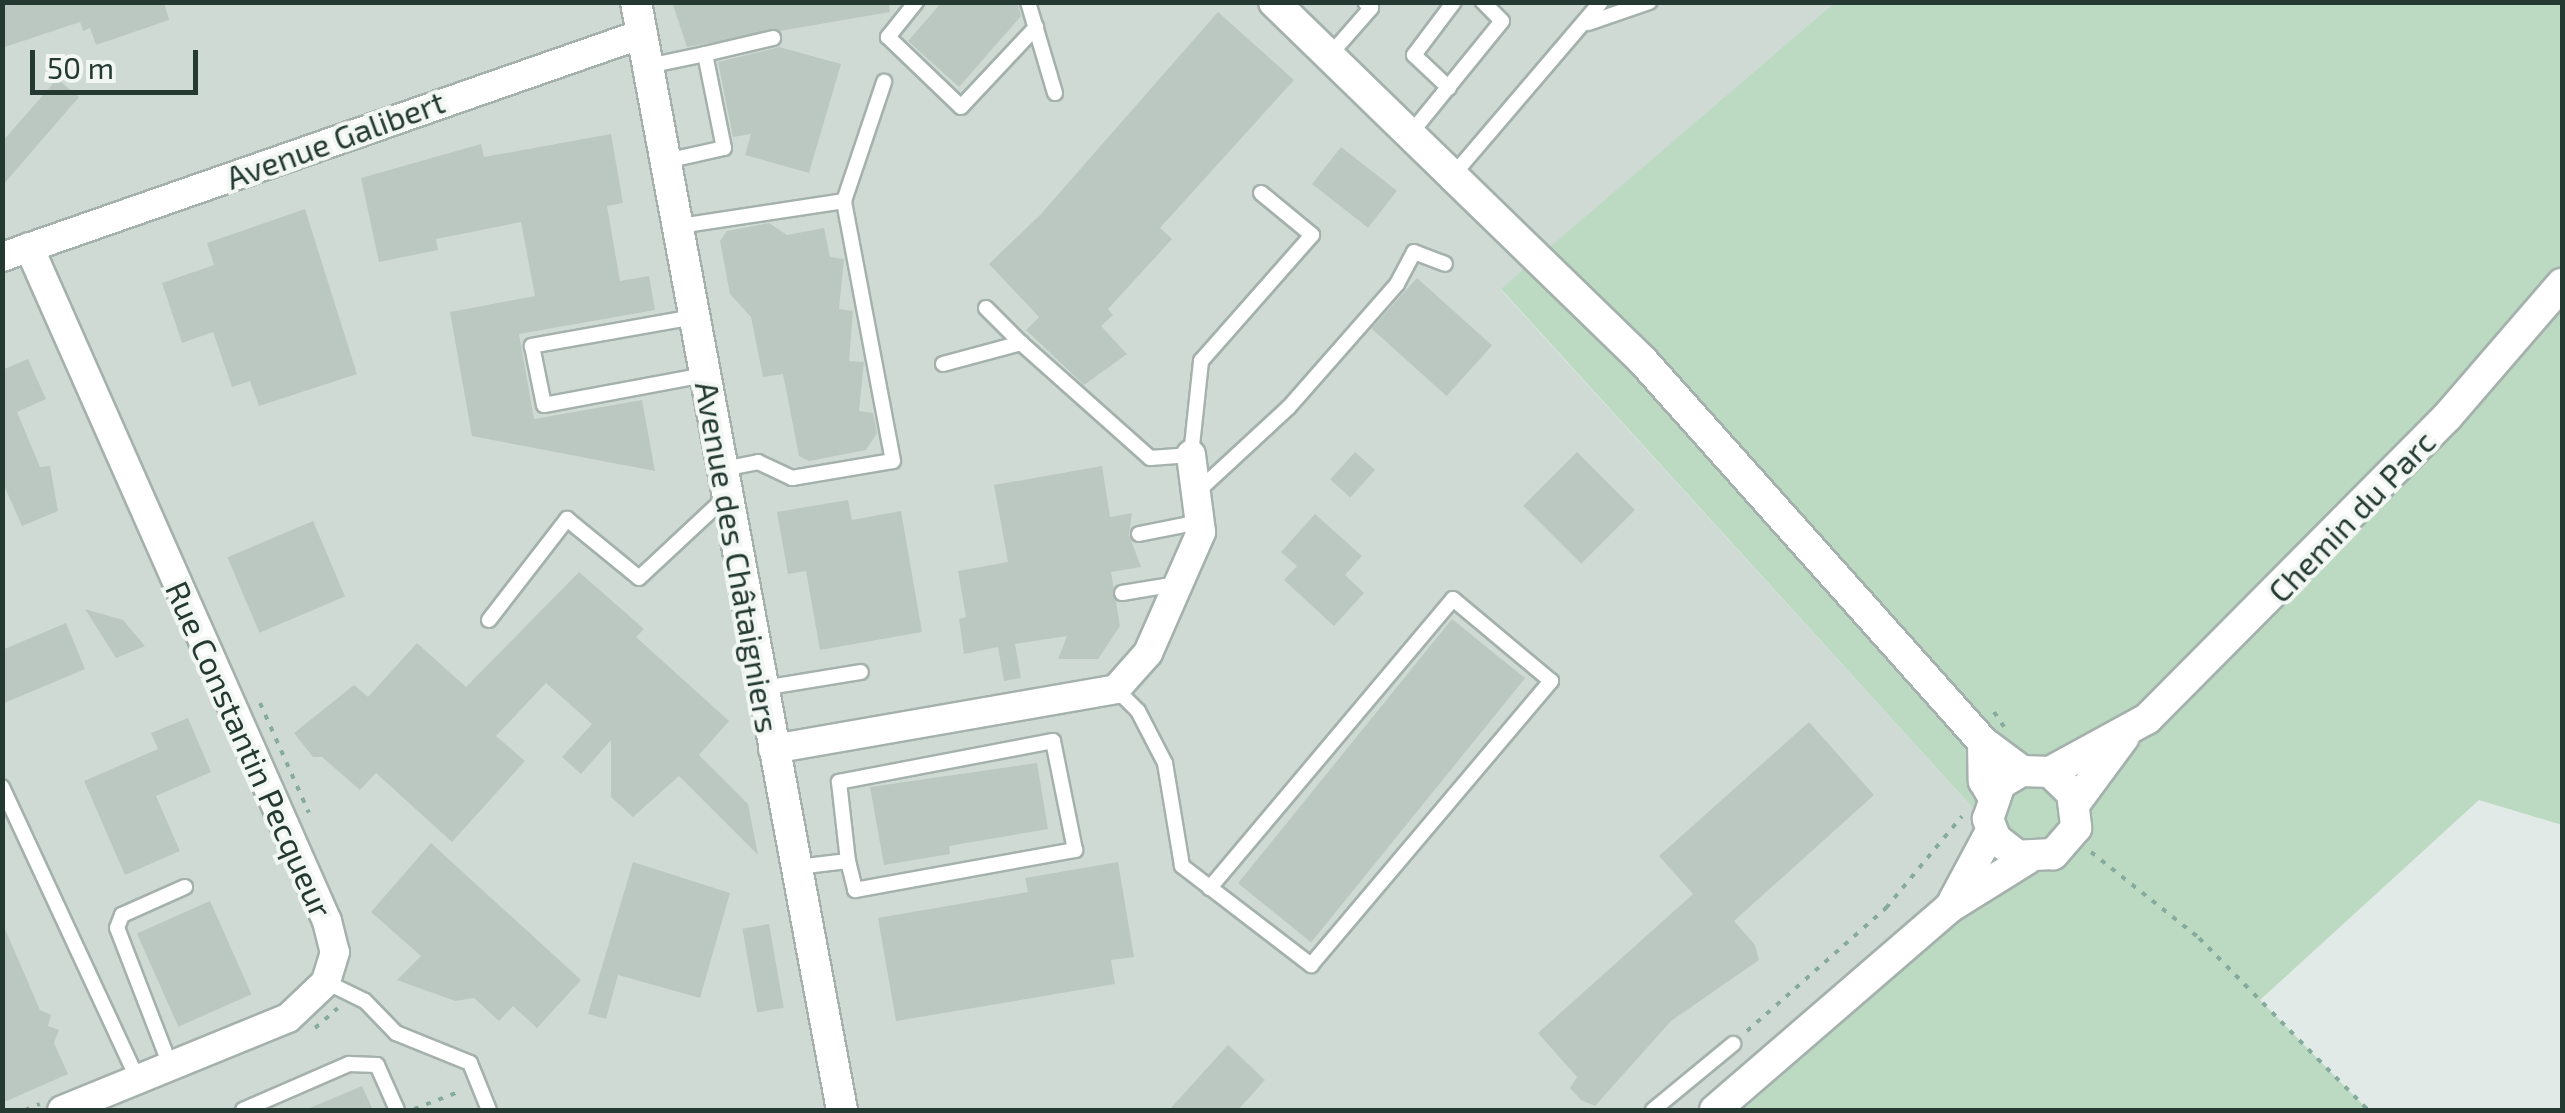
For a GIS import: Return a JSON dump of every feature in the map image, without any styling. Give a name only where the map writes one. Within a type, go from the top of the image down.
[{"type":"street","name":"Avenue des Châtaigniers","points":[[636,2],[842,1110]]},
{"type":"street","points":[[1274,2],[1643,360],[1983,742],[2036,771],[2076,802]]},
{"type":"street","name":"Avenue Galibert","points":[[16,252],[642,34]]},
{"type":"street","name":"Rue Constantin Pecqueur","points":[[16,252],[327,921],[335,952],[326,982]]},
{"type":"street","name":"Chemin du Parc","points":[[2126,734],[2311,559],[2562,284]]},
{"type":"street","points":[[773,749],[1116,689],[1148,653],[1199,522],[1192,456]]},
{"type":"street","points":[[1992,795],[2036,771],[2126,734]]},
{"type":"street","points":[[1715,1110],[1950,907],[2027,859],[2053,854],[2072,836],[2076,802],[2126,734]]},
{"type":"street","points":[[1950,907],[1991,831],[1992,795],[1984,781],[1983,742]]},
{"type":"street","points":[[1991,831],[2002,847],[2027,859]]},
{"type":"street","points":[[52,1106],[136,1078],[288,1018],[326,982]]},
{"type":"lane","points":[[916,2],[888,37],[961,107],[1036,27]]},
{"type":"lane","points":[[1028,2],[1055,93]]},
{"type":"lane","points":[[1449,88],[1414,55],[1454,2]]},
{"type":"lane","points":[[1410,133],[1502,21],[1482,2]]},
{"type":"lane","points":[[1454,174],[1588,23],[1601,2]]},
{"type":"lane","points":[[1588,23],[1649,2]]},
{"type":"lane","points":[[1329,56],[1370,4]]},
{"type":"lane","points":[[648,66],[773,38]]},
{"type":"lane","points":[[666,161],[724,148],[705,54]]},
{"type":"lane","points":[[489,620],[568,520],[639,578],[725,482],[758,462],[792,478],[892,462],[844,201],[884,82]]},
{"type":"lane","points":[[986,308],[1020,344],[1150,458],[1192,456],[1201,361],[1312,235],[1260,193]]},
{"type":"lane","points":[[678,226],[844,201]]},
{"type":"lane","points":[[1196,493],[1289,408],[1397,284],[1414,252],[1446,264]]},
{"type":"lane","points":[[695,317],[532,346],[544,405],[705,375]]},
{"type":"lane","points":[[943,364],[1020,344]]},
{"type":"lane","points":[[1139,534],[1199,522]]},
{"type":"lane","points":[[1122,593],[1178,584]]},
{"type":"lane","points":[[1116,689],[1138,711],[1165,762],[1182,866],[1210,888],[1310,965],[1551,681],[1453,599],[1210,888]]},
{"type":"lane","points":[[762,688],[860,672]]},
{"type":"lane","points":[[1054,741],[1075,850],[855,890],[848,861],[839,782],[1054,741]]},
{"type":"lane","points":[[2,787],[136,1078]]},
{"type":"lane","points":[[796,867],[848,861]]},
{"type":"lane","points":[[170,1065],[117,928],[122,915],[184,887]]},
{"type":"lane","points":[[326,982],[364,1002],[396,1033],[470,1063],[489,1110]]},
{"type":"lane","points":[[1652,1110],[1732,1044]]},
{"type":"lane","points":[[243,1110],[349,1064],[377,1065],[397,1110]]},
{"type":"path","points":[[1732,1044],[1886,908],[1950,837],[1964,810]]},
{"type":"path","points":[[2072,836],[2199,938],[2368,1110]]},
{"type":"path","points":[[410,1110],[482,1087]]},
{"type":"path","points":[[25,1110],[52,1106]]},
{"type":"shaded area","points":[[2,3],[1834,3],[1501,290],[2023,863],[1743,1110],[3,1110]]},
{"type":"green space","points":[[1834,3],[2562,3],[2562,825],[2479,800],[2260,1000],[2368,1110],[1743,1110],[2023,863],[1501,289]]},
{"type":"building","points":[[2,2],[164,2],[169,20],[96,45],[90,28],[83,31],[80,22],[2,48]]},
{"type":"building","points":[[672,2],[889,2],[890,12],[687,47]]},
{"type":"building","points":[[942,2],[1017,2],[1021,16],[959,87],[908,41]]},
{"type":"building","points":[[1218,12],[1294,80],[1160,228],[1172,239],[1108,309],[1113,315],[1101,326],[1127,354],[1084,385],[1026,330],[1039,317],[989,264],[1041,214]]},
{"type":"building","points":[[779,47],[841,64],[809,173],[745,155],[751,134],[733,137],[718,62]]},
{"type":"building","points":[[57,79],[79,97],[2,186],[2,142]]},
{"type":"building","points":[[611,134],[623,203],[607,206],[620,281],[649,276],[655,310],[519,334],[534,419],[642,400],[655,471],[472,436],[450,312],[535,296],[521,222],[436,239],[438,250],[379,262],[361,178],[481,144],[484,157]]},
{"type":"building","points":[[1341,147],[1397,191],[1368,228],[1312,184]]},
{"type":"building","points":[[305,209],[357,374],[259,406],[250,381],[232,387],[213,332],[182,343],[162,283],[214,265],[207,243]]},
{"type":"building","points":[[769,223],[787,235],[824,228],[830,257],[844,259],[839,309],[853,311],[849,361],[864,362],[859,411],[873,413],[877,433],[866,450],[809,461],[799,456],[783,374],[763,377],[751,317],[730,294],[720,241],[727,231]]},
{"type":"building","points":[[1417,278],[1492,346],[1447,396],[1371,329]]},
{"type":"building","points":[[28,359],[46,399],[17,412],[40,467],[50,466],[58,511],[22,526],[2,481],[2,370]]},
{"type":"building","points":[[1355,452],[1375,470],[1350,498],[1330,479]]},
{"type":"building","points":[[1577,452],[1635,510],[1581,564],[1523,506]]},
{"type":"building","points":[[1102,466],[1110,517],[1132,513],[1129,535],[1141,567],[1111,572],[1120,626],[1098,659],[1058,659],[1067,636],[1015,644],[1021,678],[1004,681],[998,647],[964,654],[959,619],[966,617],[958,571],[1008,562],[994,485]]},
{"type":"building","points":[[848,500],[852,520],[901,511],[922,632],[820,650],[806,571],[788,574],[777,512]]},
{"type":"building","points":[[1315,514],[1362,556],[1345,575],[1364,593],[1334,626],[1284,580],[1297,566],[1281,552]]},
{"type":"building","points":[[313,521],[345,596],[259,633],[227,557]]},
{"type":"building","points":[[579,572],[644,629],[636,637],[729,721],[699,755],[748,804],[758,855],[679,776],[633,817],[611,797],[611,740],[581,774],[562,757],[592,724],[546,683],[496,736],[525,761],[452,842],[376,773],[360,790],[322,757],[313,757],[294,733],[354,685],[368,697],[417,643],[466,687]]},
{"type":"building","points":[[85,609],[123,620],[145,646],[116,658]]},
{"type":"building","points":[[1452,619],[1525,678],[1311,942],[1238,883]]},
{"type":"building","points":[[66,623],[85,669],[2,704],[2,650]]},
{"type":"building","points":[[188,718],[211,772],[156,796],[180,851],[125,875],[84,781],[158,749],[151,733]]},
{"type":"building","points":[[1809,722],[1874,795],[1734,921],[1755,945],[1759,960],[1671,1021],[1595,1106],[1581,1100],[1570,1088],[1577,1077],[1538,1033],[1693,894],[1659,856]]},
{"type":"building","points":[[1037,763],[1048,829],[949,846],[950,854],[884,865],[870,787]]},
{"type":"building","points":[[431,843],[581,980],[537,1028],[513,1006],[499,1021],[474,998],[455,1001],[397,980],[421,956],[371,912]]},
{"type":"building","points":[[633,862],[730,893],[700,998],[618,975],[606,1019],[588,1014]]},
{"type":"building","points":[[1118,862],[1134,957],[1111,960],[1115,984],[896,1021],[878,918],[1028,892],[1025,878]]},
{"type":"building","points":[[210,901],[251,994],[178,1027],[137,934]]},
{"type":"building","points":[[2,922],[40,1010],[51,1015],[48,1026],[59,1030],[54,1043],[68,1074],[2,1103]]},
{"type":"building","points":[[769,924],[784,1008],[757,1012],[742,929]]},
{"type":"building","points":[[1228,1045],[1265,1080],[1238,1110],[1169,1110]]},
{"type":"building","points":[[362,1086],[373,1110],[305,1110]]}]
